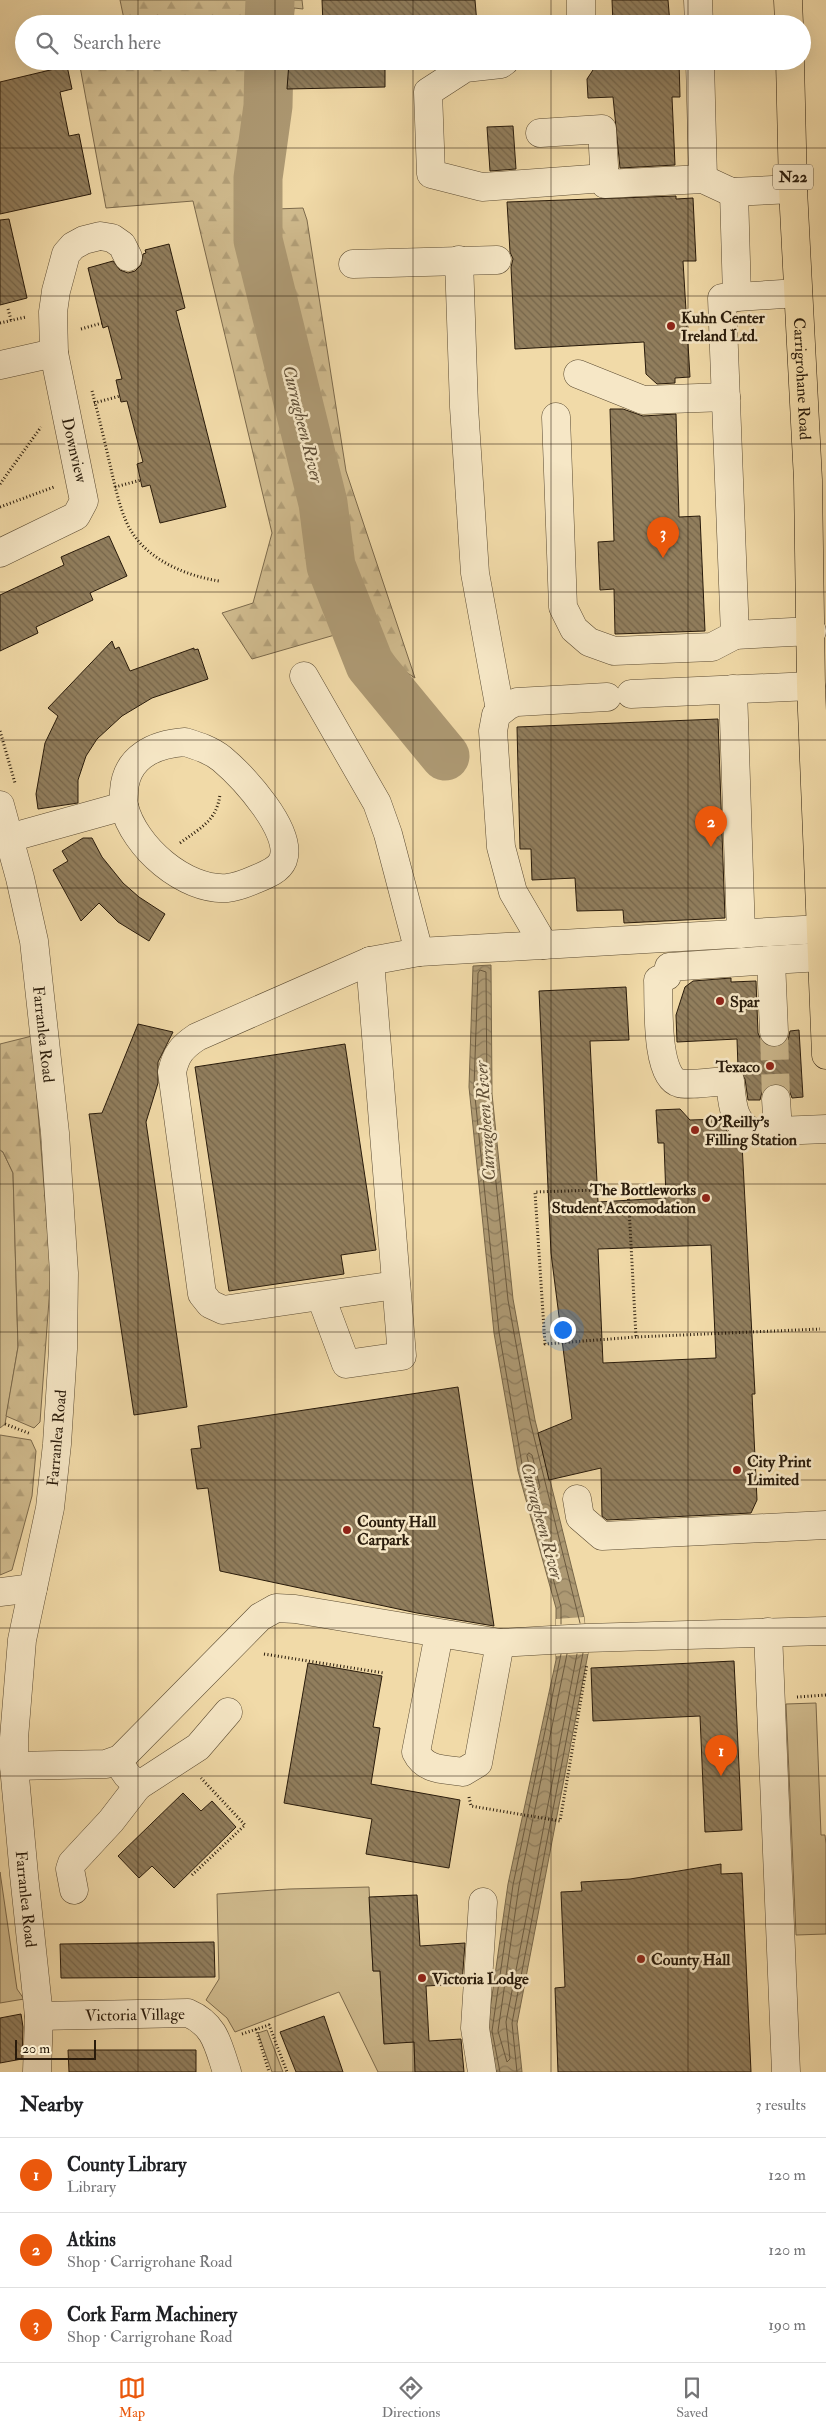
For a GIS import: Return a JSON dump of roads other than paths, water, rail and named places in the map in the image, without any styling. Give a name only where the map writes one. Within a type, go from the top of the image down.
[{"type":"highway","points":[[788,0],[789,15]]},
{"type":"highway","name":"Carrigrohane Road","points":[[790,70],[793,189],[808,480],[812,631],[811,686],[826,1055]]},
{"type":"street","points":[[581,0],[582,15]]},
{"type":"street","points":[[698,0],[698,15]]},
{"type":"street","points":[[462,70],[428,92],[431,174],[482,187],[605,178]]},
{"type":"street","points":[[700,70],[703,179]]},
{"type":"street","points":[[540,132],[602,129],[606,184],[703,179],[734,192],[793,189]]},
{"type":"street","points":[[734,192],[737,297]]},
{"type":"street","name":"Downview","points":[[0,553],[76,516],[84,501],[84,491],[54,354],[52,312],[66,254],[73,246],[84,240],[100,236],[118,241],[128,258]]},
{"type":"street","points":[[458,260],[464,407],[474,573],[500,710]]},
{"type":"street","points":[[353,264],[497,260]]},
{"type":"street","points":[[735,636],[722,298],[798,293]]},
{"type":"street","points":[[0,365],[54,354]]},
{"type":"street","points":[[578,374],[643,400],[726,397]]},
{"type":"street","points":[[556,417],[563,607],[574,630],[589,642],[614,651],[712,647],[735,636],[812,631]]},
{"type":"street","points":[[304,676],[377,803],[388,834],[419,952]]},
{"type":"street","points":[[544,945],[513,892],[501,847],[493,731],[496,715],[500,710],[517,702],[811,686]]},
{"type":"street","points":[[733,689],[741,934]]},
{"type":"street","points":[[185,742],[199,746],[222,759],[251,787],[280,831],[284,851],[283,859],[277,869],[248,883],[230,888],[216,888],[185,878],[159,860],[144,844],[124,806],[124,786],[128,772],[134,762],[154,748],[167,743],[185,742]]},
{"type":"street","name":"Farranlea Road","points":[[0,805],[10,838],[34,941],[56,1148],[64,1273],[60,1418],[50,1508],[22,1640],[10,1735],[39,2016],[37,2072]]},
{"type":"street","points":[[10,838],[124,806]]},
{"type":"street","points":[[396,1285],[223,1310],[210,1304],[202,1294],[172,1072],[175,1059],[182,1046],[197,1037],[370,961],[419,952],[821,929]]},
{"type":"street","points":[[822,957],[669,967],[667,976],[658,980],[661,1052],[670,1077],[679,1083],[730,1081],[733,1108],[740,1123],[754,1132],[826,1129]]},
{"type":"street","points":[[771,960],[774,1032]]},
{"type":"street","points":[[321,1296],[346,1364],[402,1356],[370,961]]},
{"type":"street","points":[[776,1099],[778,1131]]},
{"type":"street","points":[[577,1499],[580,1517],[602,1536],[826,1526]]},
{"type":"street","points":[[0,1592],[33,1588]]},
{"type":"street","points":[[14,1766],[93,1765],[117,1761],[124,1757],[260,1617],[276,1608],[295,1609],[500,1643],[556,1639],[587,1650],[768,1632],[826,1631]]},
{"type":"street","points":[[768,1632],[786,2072]]},
{"type":"street","points":[[439,1634],[416,1752],[420,1762],[428,1766],[463,1772],[473,1768],[478,1763],[500,1643]]},
{"type":"street","points":[[0,1700],[10,1735]]},
{"type":"street","points":[[74,1890],[70,1869],[72,1862],[111,1821],[138,1786],[198,1747],[228,1712]]},
{"type":"street","points":[[117,1761],[138,1786]]},
{"type":"street","points":[[482,2072],[475,2028],[483,1902]]},
{"type":"street","name":"Victoria Village","points":[[39,2016],[188,2013],[197,2017],[213,2032],[227,2072]]},
{"type":"water","points":[[491,965],[492,1094],[513,1299],[535,1420],[584,1617],[588,1654],[517,2024],[522,2072],[496,2072],[487,2031],[508,1884],[556,1660],[556,1608],[518,1471],[494,1333],[469,1087],[473,966]]},
{"type":"waterway","name":"Curragheen River","points":[[269,15],[270,0]]},
{"type":"waterway","name":"Curragheen River","points":[[269,70],[268,106],[258,178],[258,240],[323,503],[331,566],[370,665],[445,756]]},
{"type":"tunnel","points":[[774,1032],[776,1099]]},
{"type":"place","name":"Kuhn Center Ireland Ltd.","points":[[671,326]]},
{"type":"place","name":"Cork Farm Machinery","points":[[663,558]]},
{"type":"place","name":"Atkins","points":[[711,847]]},
{"type":"place","name":"Spar","points":[[720,1001]]},
{"type":"place","name":"Texaco","points":[[770,1066]]},
{"type":"place","name":"O'Reilly's Filling Station","points":[[695,1130]]},
{"type":"place","name":"The Bottleworks Student Accomodation","points":[[706,1198]]},
{"type":"place","name":"City Print Limited","points":[[737,1470]]},
{"type":"place","name":"County Hall Carpark","points":[[347,1530]]},
{"type":"place","name":"County Library","points":[[721,1776]]},
{"type":"place","name":"County Hall","points":[[641,1959]]},
{"type":"place","name":"Victoria Lodge","points":[[422,1978]]}]
